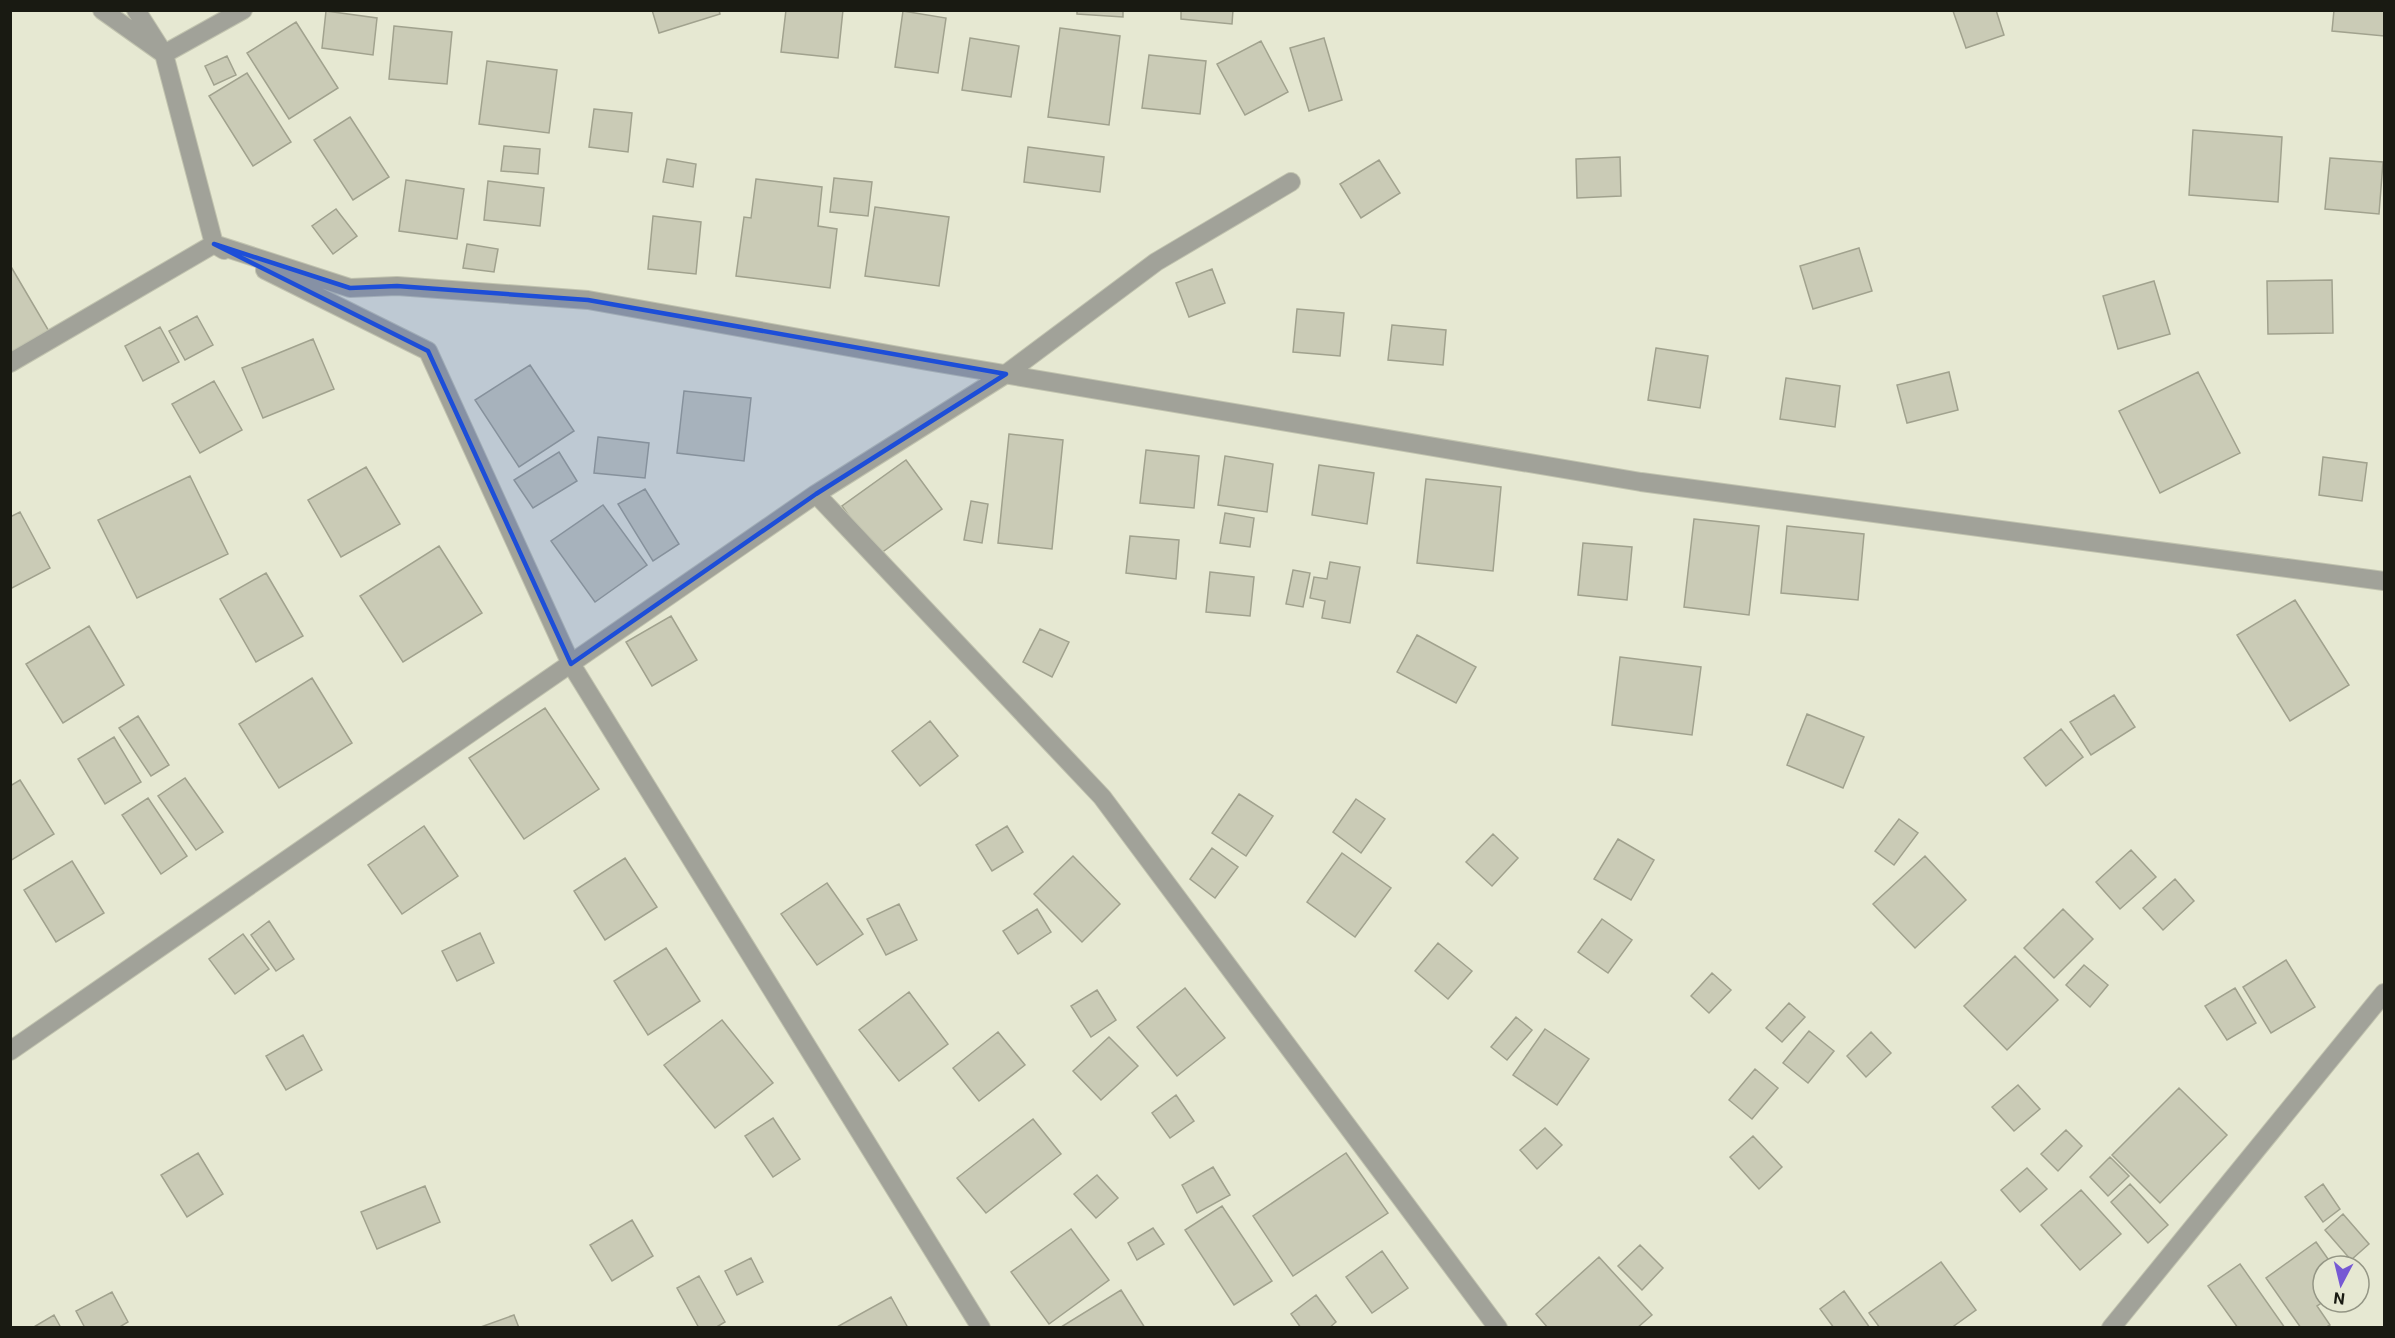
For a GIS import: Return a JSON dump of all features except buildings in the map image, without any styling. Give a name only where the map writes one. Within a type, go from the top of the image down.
[{"type":"street","points":[[102,10],[164,54]]},
{"type":"street","points":[[136,10],[164,54],[214,244],[428,351],[571,664],[981,1328]]},
{"type":"street","points":[[164,54],[243,10]]},
{"type":"street","points":[[10,1052],[816,494],[1006,374],[1156,262],[1291,182]]},
{"type":"street","points":[[10,363],[214,244],[350,288],[397,286],[588,300],[1641,482],[2385,580]]},
{"type":"street","points":[[816,494],[1102,797],[1498,1328]]},
{"type":"street","points":[[2111,1328],[2385,993]]},
{"type":"highlighted area","points":[[214,244],[350,288],[397,286],[588,300],[1006,374],[816,494],[571,664],[428,351]]}]
